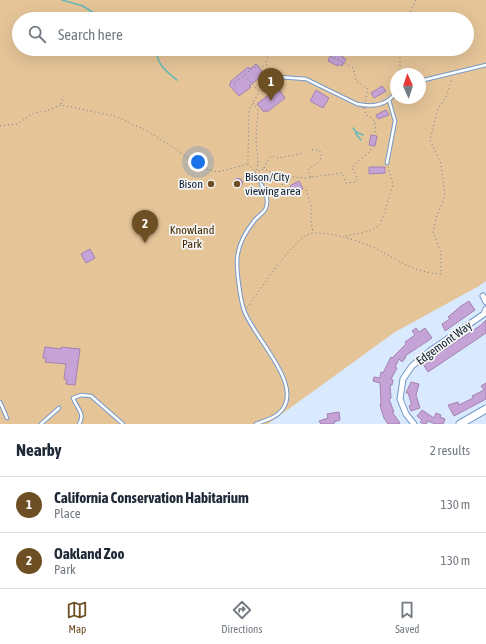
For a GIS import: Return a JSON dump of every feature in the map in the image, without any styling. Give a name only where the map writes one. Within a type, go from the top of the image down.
[{"type":"street","points":[[484,296],[486,302]]},
{"type":"street","name":"Edgemont Way","points":[[414,424],[406,414],[400,399],[403,379],[412,366],[430,351],[484,314],[486,309]]},
{"type":"street","points":[[460,424],[486,409]]},
{"type":"lane","points":[[426,80],[486,65]]},
{"type":"lane","points":[[265,86],[275,78],[279,77],[306,79],[350,101],[364,106],[375,105],[389,100],[396,121],[387,163]]},
{"type":"lane","points":[[256,424],[282,410],[285,406],[287,392],[279,366],[262,342],[244,312],[236,262],[237,254],[247,231],[265,210],[267,197],[261,184]]},
{"type":"lane","points":[[79,424],[82,418],[82,413],[73,398],[82,395],[91,396],[123,424]]},
{"type":"lane","points":[[0,402],[7,418]]},
{"type":"lane","points":[[41,424],[59,408]]},
{"type":"path","points":[[410,12],[416,0]]},
{"type":"path","points":[[235,85],[234,84],[253,68],[267,65],[266,60],[268,56]]},
{"type":"path","points":[[331,56],[353,68],[356,81],[368,89],[364,106],[366,115],[372,117],[374,121],[376,129],[374,135]]},
{"type":"path","points":[[400,56],[400,68]]},
{"type":"path","points":[[244,312],[269,276],[289,252],[301,239],[308,234],[313,233],[344,236],[375,248],[413,269],[426,273],[441,274],[441,253],[433,232],[437,215],[445,194],[440,164],[430,140],[438,110],[447,95],[451,82],[451,74]]},
{"type":"path","points":[[245,75],[259,92],[249,110],[248,164],[255,172],[261,184]]},
{"type":"path","points":[[61,105],[64,96]]},
{"type":"path","points":[[253,103],[258,110],[256,139],[258,164],[255,172]]},
{"type":"path","points":[[0,126],[17,124],[34,113],[46,111],[61,105],[115,116],[149,132],[202,168],[218,172],[248,164]]},
{"type":"path","points":[[238,182],[244,176],[264,169],[280,176],[311,178],[342,173],[346,184],[355,182],[358,179],[352,168],[355,163],[371,150],[372,146]]},
{"type":"path","points":[[311,178],[308,170],[321,158],[321,153],[319,150],[312,150]]},
{"type":"path","points":[[264,169],[271,156],[278,158],[304,153]]},
{"type":"path","points":[[344,236],[368,231],[378,227],[393,185],[387,163]]},
{"type":"path","points":[[280,176],[282,188]]},
{"type":"path","points":[[306,190],[311,205],[311,222],[313,233]]},
{"type":"green space","name":"Knowland Park","points":[[0,0],[486,0],[486,281],[395,332],[268,424],[0,424]]},
{"type":"building","points":[[330,56],[343,56],[346,59],[342,66],[339,64],[338,66],[328,61]]},
{"type":"building","points":[[256,64],[262,71],[260,72],[263,75],[239,96],[229,85],[231,83],[230,82],[248,67],[250,69]]},
{"type":"building","points":[[272,84],[276,89],[278,88],[285,98],[267,112],[266,110],[264,112],[257,104],[271,93],[267,88]]},
{"type":"building","points":[[382,86],[386,91],[374,98],[371,93]]},
{"type":"building","points":[[316,90],[329,98],[323,108],[310,101]]},
{"type":"building","points":[[386,110],[389,115],[378,119],[376,115]]},
{"type":"building","points":[[371,135],[377,136],[375,146],[369,145]]},
{"type":"building","points":[[369,167],[385,167],[385,173],[369,174]]},
{"type":"building","name":"Bison/City viewing area","points":[[238,178],[243,183],[238,188],[233,183]]},
{"type":"building","points":[[299,181],[303,189],[294,194],[290,186]]},
{"type":"building","points":[[90,249],[95,258],[86,263],[81,254]]},
{"type":"building","points":[[469,301],[475,310],[445,331],[442,324],[450,319],[448,317]]},
{"type":"building","points":[[486,320],[486,333],[428,372],[423,364],[481,325]]},
{"type":"building","points":[[416,328],[419,332],[425,328],[432,338],[405,356],[406,357],[402,362],[399,359],[395,367],[397,368],[391,379],[393,380],[392,385],[390,385],[391,398],[389,399],[394,412],[392,412],[400,423],[388,424],[384,418],[380,404],[380,383],[373,381],[374,377],[380,378],[381,372],[383,373],[391,357],[392,358],[406,344],[405,342],[415,335],[412,331]]},
{"type":"building","points":[[45,347],[80,349],[75,385],[66,384],[67,380],[64,379],[66,364],[45,362],[46,359],[43,358]]},
{"type":"building","points":[[411,382],[419,384],[416,395],[420,408],[411,411],[409,406],[411,405],[411,402],[408,393],[406,393]]},
{"type":"building","points":[[486,383],[486,399],[454,416],[448,405],[458,402],[459,405],[473,398],[472,396],[484,390],[481,386]]},
{"type":"building","points":[[422,410],[434,418],[436,413],[441,415],[440,417],[445,419],[443,424],[435,424],[428,421],[426,424],[423,424],[420,422],[422,420],[417,416]]},
{"type":"building","points":[[339,412],[340,420],[334,422],[334,424],[321,424],[319,421],[328,418],[327,414]]},
{"type":"waterway","points":[[62,0],[83,6],[92,12]]},
{"type":"waterway","points":[[157,56],[162,67],[177,80]]},
{"type":"waterway","points":[[353,128],[356,132],[363,135]]},
{"type":"waterway","points":[[356,132],[361,140]]},
{"type":"place","name":"California Conservation Habitarium","points":[[271,101]]},
{"type":"place","name":"Bison","points":[[211,184]]},
{"type":"place","name":"Bison/City viewing area","points":[[237,184]]},
{"type":"place","name":"Oakland Zoo","points":[[145,243]]}]
